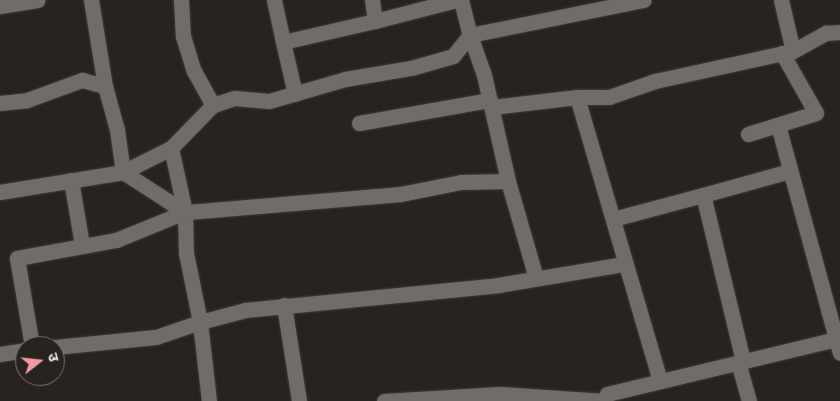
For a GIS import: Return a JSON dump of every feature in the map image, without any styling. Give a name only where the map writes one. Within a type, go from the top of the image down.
[{"type":"street","points":[[0,6],[36,0]]},
{"type":"street","points":[[90,0],[105,86],[117,130],[123,172],[185,212]]},
{"type":"street","points":[[181,0],[184,36],[194,71],[212,105]]},
{"type":"street","points":[[274,0],[295,94]]},
{"type":"street","points":[[372,0],[375,21]]},
{"type":"street","points":[[283,42],[456,0]]},
{"type":"street","points":[[461,0],[491,104],[508,181],[536,278]]},
{"type":"street","points":[[0,192],[123,172],[171,148],[212,105],[234,98],[269,101],[345,79],[411,68],[453,56],[470,35],[643,0]]},
{"type":"street","points":[[748,134],[816,113],[788,52],[781,0]]},
{"type":"street","points":[[359,123],[491,104],[577,97],[609,97],[655,81],[788,52],[826,32],[840,32]]},
{"type":"street","points":[[0,103],[27,100],[82,80],[105,86]]},
{"type":"street","points":[[577,97],[613,219],[624,264],[660,381]]},
{"type":"street","points":[[384,401],[449,399],[500,394],[605,401],[607,394],[741,362],[839,343],[778,125]]},
{"type":"street","points":[[171,148],[185,212],[186,253],[200,322],[209,401]]},
{"type":"street","points":[[613,219],[790,171]]},
{"type":"street","points":[[71,180],[82,245]]},
{"type":"street","points":[[30,336],[17,258],[116,240],[185,212],[401,194],[462,182],[508,181]]},
{"type":"street","points":[[704,195],[749,401]]},
{"type":"street","points":[[65,346],[156,337],[200,322],[245,310],[536,278],[624,264]]},
{"type":"street","points":[[284,305],[299,401]]},
{"type":"street","points":[[0,354],[15,352]]}]
